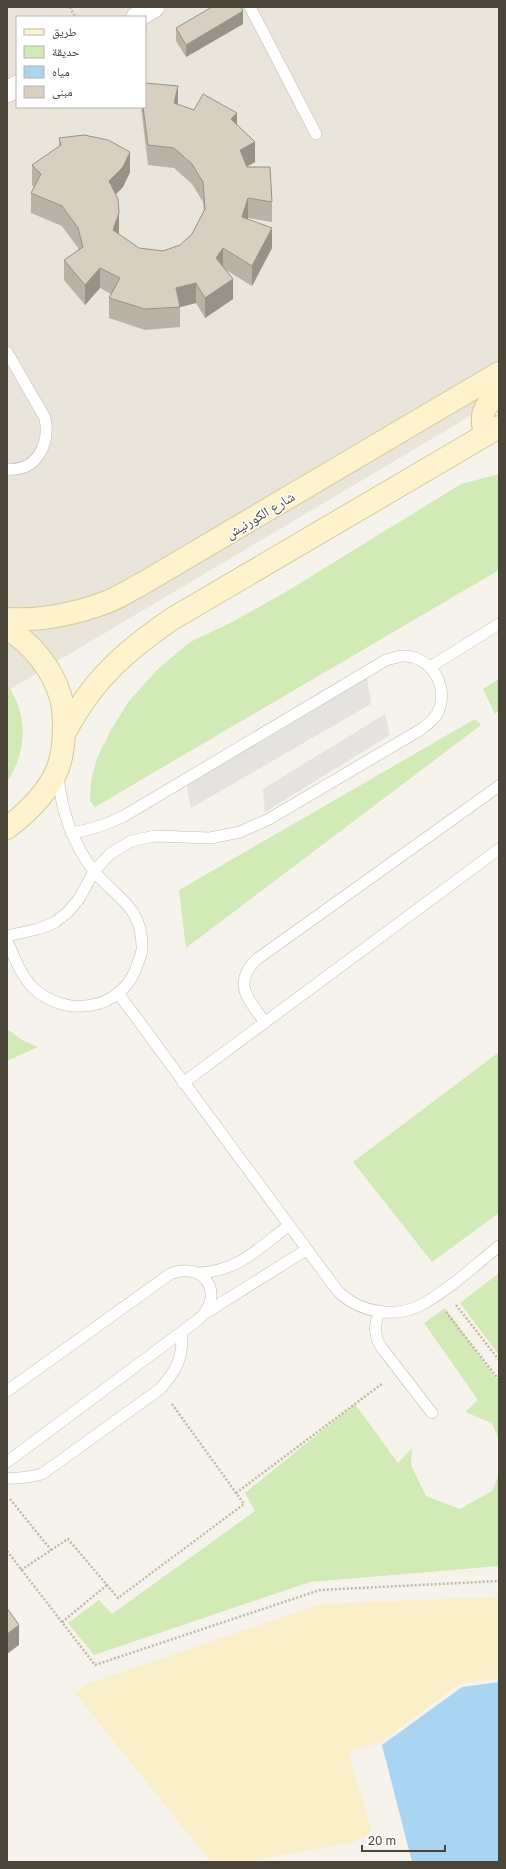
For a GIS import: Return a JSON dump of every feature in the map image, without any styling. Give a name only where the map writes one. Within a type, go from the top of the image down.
[{"type":"main road","name":"شارع الكورنيش","points":[[7,619],[25,620],[67,614],[108,602],[145,582],[499,373]]},
{"type":"main road","points":[[64,732],[85,698],[110,668],[140,641],[172,619],[495,433],[482,419],[483,411],[487,403],[499,394]]},
{"type":"main road","points":[[7,630],[17,634],[43,661],[60,695],[64,732],[58,768],[38,802],[7,828]]},
{"type":"street","points":[[139,16],[154,7]]},
{"type":"street","points":[[7,92],[16,87]]},
{"type":"lane","points":[[250,7],[316,134]]},
{"type":"lane","points":[[7,352],[45,418],[48,430],[46,442],[41,453],[22,467],[7,469]]},
{"type":"lane","points":[[430,666],[499,624]]},
{"type":"lane","points":[[7,936],[38,929],[54,923],[79,899],[94,871],[110,854],[132,841],[155,836],[210,838],[240,832],[269,819],[420,730],[432,721],[440,709],[442,694],[439,679],[430,666],[416,658],[401,656],[386,660],[124,816],[107,825],[71,833]]},
{"type":"lane","points":[[7,941],[22,975],[37,992],[55,1003],[77,1008],[99,1004],[118,993],[135,974],[137,968],[142,950],[139,924],[127,902],[94,871],[81,853],[71,833],[64,812],[59,790],[58,768]]},
{"type":"lane","points":[[264,1023],[244,993],[243,980],[248,968],[499,786]]},
{"type":"lane","points":[[183,1083],[499,849]]},
{"type":"lane","points":[[118,993],[306,1250],[341,1294],[358,1306],[379,1312],[400,1312],[420,1305],[444,1289],[499,1246]]},
{"type":"lane","points":[[7,1391],[170,1274],[179,1270],[197,1273],[222,1270],[234,1266],[288,1226]]},
{"type":"lane","points":[[7,1462],[206,1313],[306,1250]]},
{"type":"lane","points":[[197,1273],[205,1278],[210,1286],[212,1295],[211,1305],[206,1313]]},
{"type":"lane","points":[[379,1312],[374,1330],[377,1339],[432,1414]]},
{"type":"lane","points":[[7,1478],[29,1478],[42,1474],[160,1389],[171,1377],[179,1363],[182,1348],[182,1332]]},
{"type":"path","points":[[70,7],[74,16]]},
{"type":"path","points":[[444,1289],[499,1360]]},
{"type":"path","points":[[433,1296],[499,1380]]},
{"type":"path","points":[[236,1493],[399,1371]]},
{"type":"path","points":[[22,1570],[68,1540],[118,1598],[244,1504],[160,1389]]},
{"type":"path","points":[[7,1495],[51,1550]]},
{"type":"path","points":[[7,1551],[95,1665],[320,1590],[499,1581]]},
{"type":"path","points":[[62,1622],[107,1585]]},
{"type":"shaded area","points":[[7,7],[499,7],[499,399],[7,691]]},
{"type":"shaded area","points":[[367,678],[371,704],[191,808],[186,783]]},
{"type":"shaded area","points":[[385,714],[390,735],[265,812],[263,789]]},
{"type":"green space","points":[[499,474],[499,570],[95,807],[90,801],[91,781],[97,758],[112,728],[129,701],[159,668],[190,642],[230,623],[284,593],[461,484]]},
{"type":"green space","points":[[499,679],[499,711],[495,714],[483,689]]},
{"type":"green space","points":[[7,684],[17,703],[23,734],[20,755],[10,778],[7,781]]},
{"type":"green space","points":[[475,719],[481,725],[186,948],[179,890]]},
{"type":"green space","points":[[7,1029],[22,1040],[38,1047],[7,1061]]},
{"type":"green space","points":[[499,1052],[499,1213],[432,1262],[353,1162]]},
{"type":"green space","points":[[499,1273],[499,1355],[460,1303]]},
{"type":"green space","points":[[445,1308],[499,1383],[499,1440],[492,1423],[465,1412],[478,1400],[424,1323]]},
{"type":"green space","points":[[355,1404],[398,1463],[412,1448],[411,1465],[426,1496],[460,1509],[492,1491],[499,1475],[499,1566],[310,1582],[94,1655],[68,1623],[99,1600],[112,1614],[255,1511],[245,1493]]},
{"type":"sand","points":[[499,1597],[499,1679],[461,1683],[380,1743],[348,1751],[372,1832],[355,1842],[243,1862],[211,1862],[75,1693],[90,1683],[321,1604]]},
{"type":"water","points":[[499,1682],[499,1862],[412,1862],[382,1745],[462,1687]]},
{"type":"building","points":[[212,7],[241,7],[243,11],[186,45],[176,28]]},
{"type":"building","points":[[146,83],[178,86],[174,103],[194,110],[203,94],[237,113],[231,119],[255,142],[240,150],[247,167],[270,167],[272,202],[248,198],[242,217],[272,228],[252,266],[223,248],[216,258],[233,279],[205,298],[196,283],[176,288],[180,307],[145,309],[109,298],[120,278],[100,268],[85,285],[64,260],[83,247],[78,228],[62,206],[31,193],[41,174],[32,165],[61,145],[59,138],[84,135],[108,140],[130,152],[123,167],[109,181],[118,199],[119,213],[113,230],[139,248],[163,251],[180,245],[192,234],[205,209],[203,182],[192,164],[174,148],[148,145],[143,108],[146,108]]},
{"type":"building","points":[[7,1608],[19,1625],[7,1634]]}]
